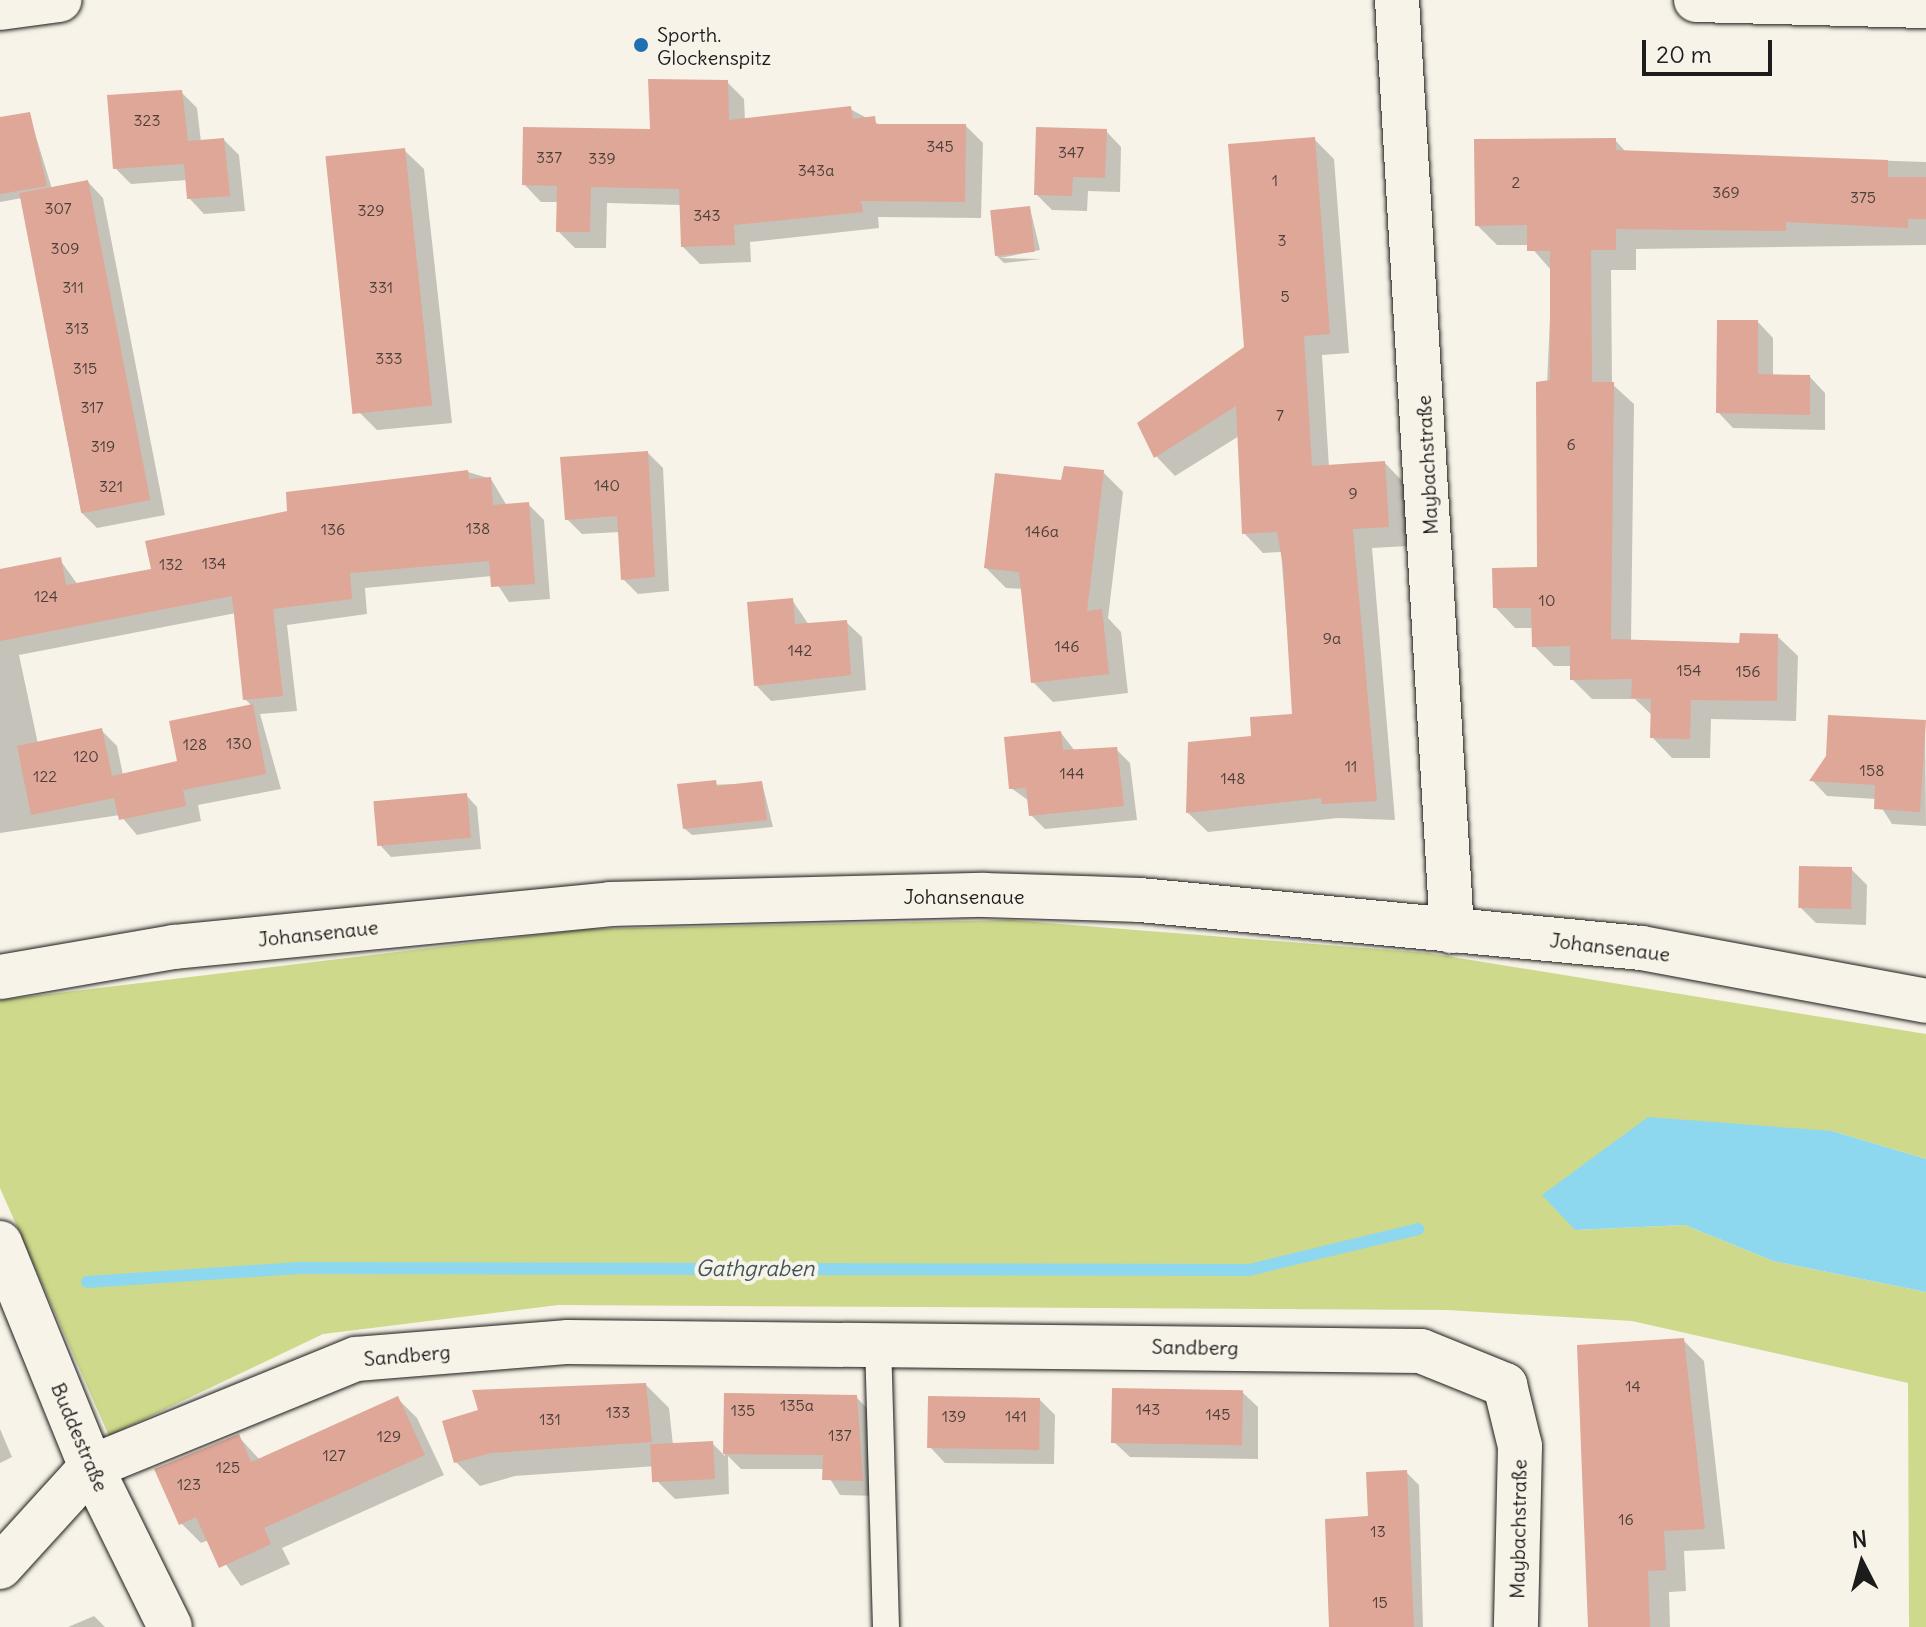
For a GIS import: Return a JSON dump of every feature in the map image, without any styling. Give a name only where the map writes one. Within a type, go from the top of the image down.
[{"type":"street","points":[[0,8],[59,0]]},
{"type":"street","name":"Maybachstraße","points":[[1397,0],[1452,931]]},
{"type":"street","points":[[1696,0],[1926,6]]},
{"type":"street","name":"Johansenaue","points":[[0,977],[174,947],[610,904],[792,896],[1140,900],[1641,948],[1926,1001]]},
{"type":"street","name":"Buddestraße","points":[[0,1243],[91,1467],[170,1627]]},
{"type":"street","name":"Sandberg","points":[[0,1567],[91,1467],[356,1359],[568,1342],[878,1341],[1421,1351],[1505,1385]]},
{"type":"street","name":"Maybachstraße","points":[[1505,1385],[1520,1446],[1516,1627]]},
{"type":"lane","points":[[878,1341],[886,1627]]},
{"type":"green space","points":[[1011,920],[1428,953],[1926,1034],[1926,1159],[1832,1131],[1575,1230],[1685,1225],[1773,1261],[1926,1292],[1926,1627],[1909,1627],[1908,1383],[1632,1321],[1447,1310],[558,1305],[323,1334],[109,1436],[0,1188],[0,1000],[587,929]]},
{"type":"water","points":[[1648,1117],[1832,1131],[1926,1159],[1926,1292],[1773,1261],[1685,1225],[1575,1230],[1542,1195]]},
{"type":"building","points":[[648,79],[728,80],[729,120],[851,106],[853,119],[875,116],[876,124],[966,124],[965,202],[861,201],[863,212],[734,225],[735,245],[681,247],[679,189],[591,187],[590,232],[556,232],[557,186],[522,185],[523,127],[650,129]]},
{"type":"building","points":[[182,90],[188,141],[224,138],[230,196],[187,199],[184,164],[113,169],[107,95]]},
{"type":"building","points":[[30,112],[47,186],[0,194],[0,117]]},
{"type":"building","points":[[1036,127],[1107,129],[1105,178],[1073,177],[1072,196],[1034,195]]},
{"type":"building","points":[[1315,137],[1330,334],[1304,336],[1312,466],[1385,461],[1389,527],[1353,529],[1377,801],[1322,804],[1321,798],[1186,813],[1188,742],[1251,736],[1250,717],[1292,714],[1283,565],[1277,532],[1242,534],[1236,406],[1154,458],[1137,423],[1244,347],[1228,144]]},
{"type":"building","points":[[1616,138],[1616,150],[1888,160],[1888,177],[1926,177],[1926,219],[1908,219],[1908,228],[1786,222],[1786,231],[1616,229],[1616,250],[1591,250],[1592,382],[1614,382],[1611,639],[1739,643],[1740,633],[1778,634],[1777,701],[1691,700],[1690,739],[1650,738],[1651,699],[1631,698],[1632,679],[1570,680],[1570,646],[1532,647],[1531,608],[1493,608],[1492,568],[1537,567],[1536,382],[1550,380],[1550,251],[1527,251],[1527,225],[1475,226],[1474,139]]},
{"type":"building","points":[[405,148],[432,406],[353,414],[325,156]]},
{"type":"building","points":[[88,180],[150,500],[81,513],[19,193]]},
{"type":"building","points":[[1030,206],[1035,252],[995,256],[990,210]]},
{"type":"building","points":[[1717,320],[1758,320],[1758,374],[1810,375],[1810,415],[1716,413]]},
{"type":"building","points":[[648,451],[655,577],[621,580],[617,516],[565,520],[560,457]]},
{"type":"building","points":[[1064,466],[1104,470],[1087,611],[1102,609],[1109,674],[1031,683],[1019,572],[984,568],[995,473],[1061,480]]},
{"type":"building","points":[[468,470],[469,479],[491,477],[493,505],[529,502],[535,584],[491,587],[489,561],[350,573],[352,599],[273,609],[283,696],[243,700],[232,596],[0,641],[0,569],[61,557],[66,585],[151,569],[145,541],[287,511],[286,492]]},
{"type":"building","points":[[793,598],[795,624],[847,620],[851,675],[754,686],[747,602]]},
{"type":"building","points":[[253,704],[266,774],[183,790],[186,806],[119,820],[114,798],[31,815],[17,746],[102,728],[112,776],[177,761],[169,721]]},
{"type":"building","points":[[1828,715],[1926,720],[1920,812],[1874,809],[1875,785],[1809,781],[1826,756]]},
{"type":"building","points":[[1061,731],[1063,750],[1117,747],[1124,806],[1029,816],[1026,788],[1009,789],[1004,737]]},
{"type":"building","points":[[716,780],[717,786],[762,781],[767,820],[683,829],[677,784]]},
{"type":"building","points":[[467,793],[471,838],[377,846],[373,801]]},
{"type":"building","points":[[1799,866],[1852,867],[1851,909],[1798,908]]},
{"type":"building","points":[[1684,1338],[1705,1529],[1664,1531],[1666,1570],[1648,1571],[1650,1627],[1588,1627],[1577,1345]]},
{"type":"building","points":[[646,1383],[652,1442],[491,1453],[454,1463],[442,1421],[478,1410],[472,1390]]},
{"type":"building","points":[[1112,1388],[1243,1390],[1242,1445],[1111,1443]]},
{"type":"building","points":[[724,1393],[857,1395],[863,1481],[822,1480],[823,1455],[723,1454]]},
{"type":"building","points":[[398,1396],[425,1455],[264,1528],[271,1544],[219,1568],[196,1517],[179,1525],[154,1469],[239,1434],[251,1462]]},
{"type":"building","points":[[928,1396],[1040,1398],[1039,1450],[927,1448]]},
{"type":"building","points":[[713,1441],[715,1479],[652,1482],[650,1444]]},
{"type":"building","points":[[1407,1470],[1414,1627],[1329,1627],[1325,1519],[1368,1516],[1366,1472]]},
{"type":"waterway","name":"Gathgraben","points":[[87,1282],[296,1268],[1249,1270],[1418,1229]]},
{"type":"place","name":"Sporth. Glockenspitz","points":[[641,45]]}]
